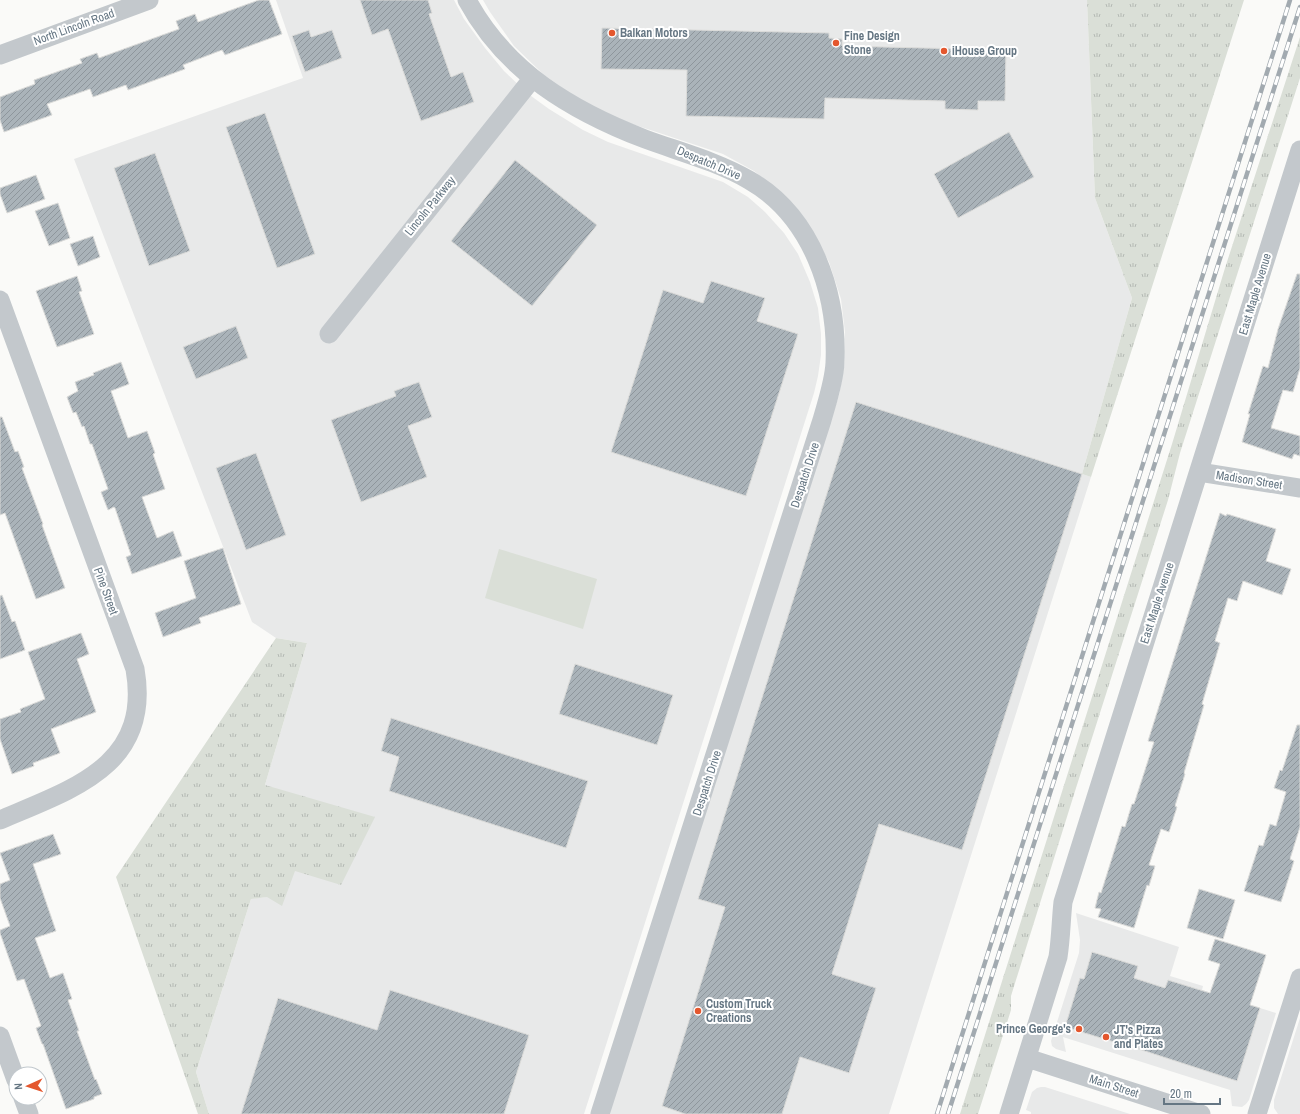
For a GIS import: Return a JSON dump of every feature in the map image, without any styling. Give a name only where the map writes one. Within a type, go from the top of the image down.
[{"type":"street","name":"North Lincoln Road","points":[[0,55],[149,0]]},
{"type":"street","name":"Despatch Drive","points":[[467,0],[488,33],[506,54],[532,79],[571,105],[614,126],[701,158],[748,180],[767,192],[786,209],[801,228],[813,249],[823,274],[831,304],[835,364],[830,394],[600,1114]]},
{"type":"street","name":"Lincoln Parkway","points":[[329,334],[532,79]]},
{"type":"street","name":"East Maple Avenue","points":[[1009,1114],[1058,956],[1062,938],[1061,919],[1063,902],[1300,150]]},
{"type":"street","name":"Pine Street","points":[[0,300],[135,669],[138,698],[133,728],[125,743],[105,766],[91,778],[53,798],[0,820]]},
{"type":"street","name":"Madison Street","points":[[1199,472],[1300,488]]},
{"type":"street","points":[[1257,1114],[1300,978]]},
{"type":"street","points":[[0,1036],[11,1066]]},
{"type":"street","name":"Main Street","points":[[1027,1058],[1201,1114]]},
{"type":"shaded area","points":[[276,0],[454,0],[464,19],[504,71],[527,93],[549,109],[583,130],[608,142],[723,182],[748,197],[765,212],[784,233],[798,254],[810,282],[818,308],[821,334],[821,355],[814,393],[584,1114],[209,1114],[196,1072],[251,899],[266,897],[265,785],[307,643],[276,638],[252,622],[74,159],[303,78]]},
{"type":"shaded area","points":[[483,0],[1087,0],[1095,198],[1132,298],[1082,474],[1091,477],[889,1114],[609,1114],[839,395],[845,362],[845,332],[841,299],[829,262],[815,236],[780,192],[754,171],[723,154],[623,121],[582,102],[543,74],[514,46]]},
{"type":"shaded area","points":[[1076,913],[1179,947],[1170,976],[1203,986],[1202,990],[1276,1013],[1249,1100],[1246,1104],[1242,1107],[1232,1106],[1230,1090],[1063,1037],[1066,1052],[1052,1046],[1051,1041],[1079,953],[1080,940]]},
{"type":"shaded area","points":[[1300,1018],[1300,1114],[1278,1114],[1274,1108],[1274,1100]]},
{"type":"shaded area","points":[[1041,1087],[1130,1114],[1031,1114],[1031,1112],[1026,1110],[1032,1092]]},
{"type":"green space","points":[[1087,0],[1244,0],[1091,477],[1082,474],[1132,298],[1095,198]]},
{"type":"green space","points":[[1300,37],[1300,78],[1180,453],[1168,500],[1011,996],[1011,1010],[978,1114],[960,1114],[1172,444],[1225,268]]},
{"type":"green space","points":[[499,549],[597,579],[583,629],[485,598]]},
{"type":"green space","points":[[276,638],[307,643],[265,785],[375,817],[341,885],[295,871],[282,906],[267,897],[251,899],[196,1072],[209,1114],[198,1114],[116,877]]},
{"type":"building","points":[[259,0],[269,0],[282,34],[225,55],[222,50],[183,65],[185,69],[128,90],[126,85],[93,97],[90,89],[47,104],[52,115],[4,132],[0,120],[0,97],[35,84],[34,80],[82,63],[80,59],[97,53],[99,58],[179,29],[176,21],[195,14],[198,22]]},
{"type":"building","points":[[360,0],[428,0],[432,13],[429,14],[451,77],[463,72],[474,102],[421,121],[388,29],[372,35]]},
{"type":"building","points":[[602,28],[829,33],[829,38],[842,39],[842,46],[1006,50],[1005,101],[978,101],[978,110],[945,109],[945,101],[825,98],[824,119],[686,116],[687,70],[601,69]]},
{"type":"building","points":[[309,30],[311,37],[332,30],[342,58],[305,72],[292,36]]},
{"type":"building","points":[[265,113],[315,254],[277,268],[226,127]]},
{"type":"building","points":[[1009,132],[1034,177],[958,218],[934,174]]},
{"type":"building","points":[[155,153],[190,251],[149,266],[114,168]]},
{"type":"building","points":[[515,160],[597,225],[532,306],[451,241]]},
{"type":"building","points":[[36,175],[45,199],[7,213],[0,194],[0,188]]},
{"type":"building","points":[[58,203],[70,238],[49,246],[35,211]]},
{"type":"building","points":[[93,236],[100,257],[78,266],[70,244]]},
{"type":"building","points":[[1297,274],[1300,274],[1300,368],[1293,392],[1283,390],[1271,428],[1300,436],[1300,456],[1294,454],[1292,459],[1242,442],[1250,414],[1248,414],[1263,366],[1268,368],[1278,329]]},
{"type":"building","points":[[77,276],[82,291],[79,292],[94,334],[57,347],[36,291]]},
{"type":"building","points":[[711,281],[765,298],[757,321],[798,334],[746,496],[611,452],[663,290],[703,303]]},
{"type":"building","points":[[236,326],[248,358],[196,379],[183,347]]},
{"type":"building","points":[[121,362],[129,384],[111,391],[128,438],[147,431],[165,489],[142,497],[157,538],[173,531],[182,556],[132,574],[126,557],[131,555],[115,508],[114,507],[108,510],[101,492],[108,489],[92,444],[90,444],[84,426],[82,427],[76,412],[73,413],[67,397],[78,391],[75,382]]},
{"type":"building","points":[[419,382],[432,417],[408,426],[427,477],[361,502],[331,420],[396,396],[394,391]]},
{"type":"building","points":[[856,402],[1082,474],[962,850],[879,824],[832,974],[876,988],[849,1073],[800,1057],[782,1114],[685,1114],[662,1106],[725,907],[698,899]]},
{"type":"building","points":[[0,417],[2,417],[15,452],[18,451],[24,467],[22,468],[65,588],[36,599],[5,513],[0,515]]},
{"type":"building","points":[[256,453],[286,535],[246,550],[216,468]]},
{"type":"building","points":[[1220,513],[1226,516],[1227,514],[1276,529],[1266,561],[1291,569],[1282,595],[1243,581],[1237,601],[1228,598],[1215,641],[1220,643],[1175,806],[1177,807],[1169,832],[1161,829],[1149,865],[1155,866],[1149,886],[1147,885],[1134,928],[1098,917],[1101,909],[1095,908],[1099,892],[1101,893],[1122,826],[1125,827],[1132,804],[1134,804],[1154,742],[1148,741]]},
{"type":"building","points":[[223,548],[241,604],[199,618],[201,623],[163,637],[155,613],[196,598],[184,561]]},
{"type":"building","points":[[2,595],[12,622],[15,621],[25,650],[0,659],[0,596]]},
{"type":"building","points":[[81,633],[89,654],[77,659],[96,712],[51,729],[60,753],[33,763],[34,766],[12,774],[0,739],[0,719],[21,712],[20,709],[45,699],[28,652]]},
{"type":"building","points":[[575,664],[673,695],[657,745],[559,714]]},
{"type":"building","points":[[391,718],[588,781],[566,848],[389,791],[399,757],[381,751]]},
{"type":"building","points":[[1297,725],[1300,725],[1300,827],[1290,859],[1294,861],[1281,902],[1244,891],[1259,845],[1263,846],[1270,824],[1276,826],[1286,792],[1274,788],[1280,770],[1282,771]]},
{"type":"building","points":[[53,834],[61,854],[33,864],[56,931],[35,938],[50,978],[63,973],[72,999],[68,1000],[79,1031],[77,1031],[95,1080],[96,1079],[102,1094],[94,1097],[94,1099],[66,1109],[36,1028],[41,1026],[24,979],[17,981],[0,933],[0,930],[10,926],[0,898],[0,884],[10,880],[0,853]]},
{"type":"building","points":[[1199,889],[1235,900],[1223,939],[1187,928]]},
{"type":"building","points":[[1215,939],[1266,955],[1250,1005],[1260,1008],[1237,1081],[1114,1041],[1065,1027],[1080,978],[1084,979],[1092,952],[1138,966],[1134,978],[1165,988],[1168,980],[1210,993],[1220,964],[1208,960]]},
{"type":"building","points":[[390,990],[529,1035],[504,1114],[241,1114],[278,998],[377,1030]]},
{"type":"railway","points":[[937,1114],[1290,0]]},
{"type":"railway","points":[[948,1114],[1300,7]]},
{"type":"place","name":"Balkan Motors","points":[[612,33]]},
{"type":"place","name":"Fine Design Stone","points":[[836,43]]},
{"type":"place","name":"iHouse Group","points":[[944,51]]},
{"type":"place","name":"Custom Truck Creations","points":[[698,1011]]},
{"type":"place","name":"Prince George's","points":[[1079,1029]]},
{"type":"place","name":"JT's Pizza and Plates","points":[[1106,1037]]}]
